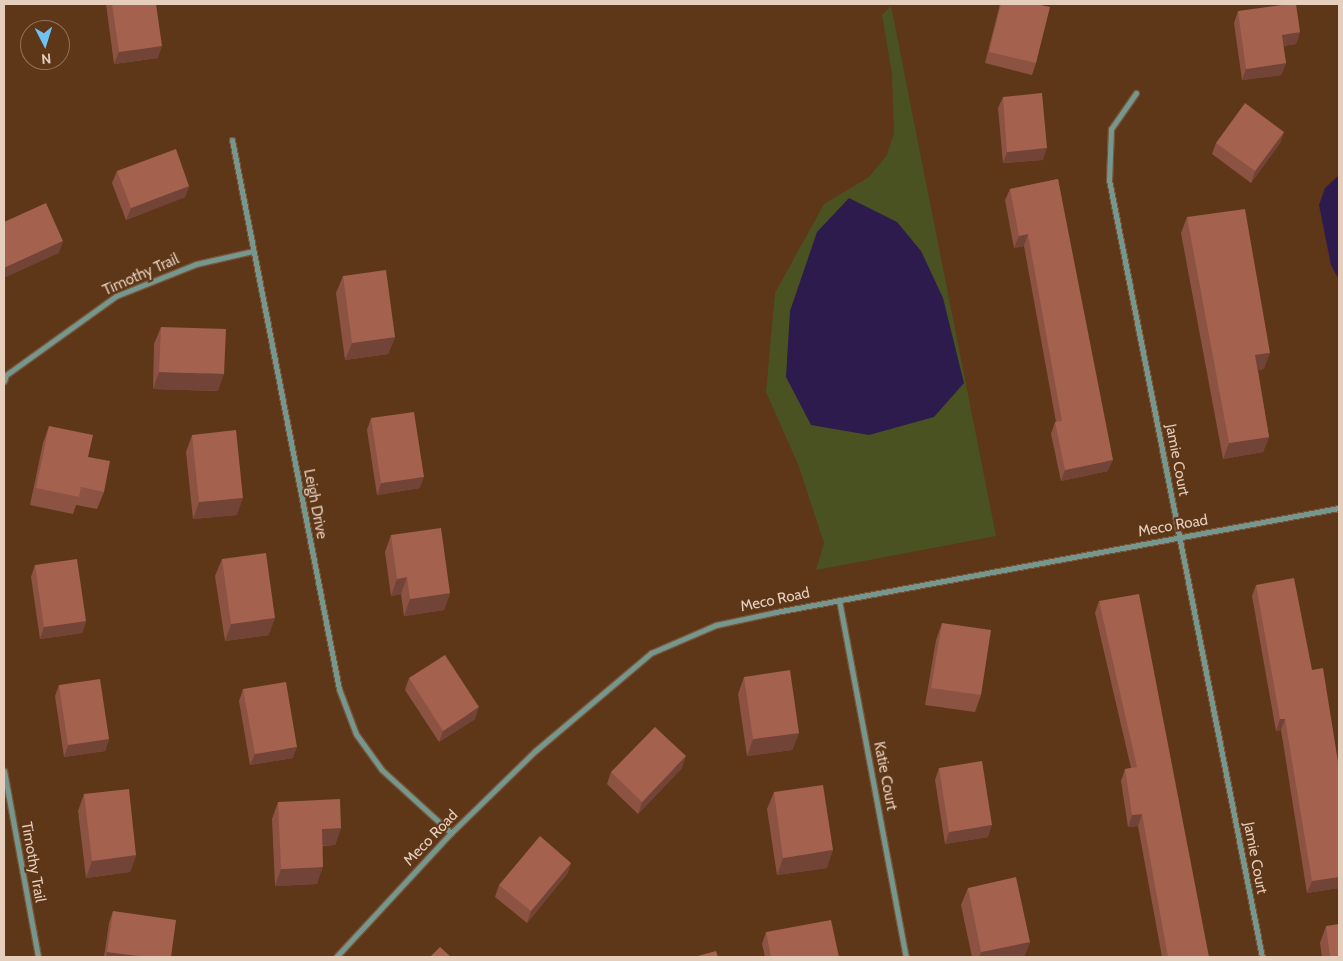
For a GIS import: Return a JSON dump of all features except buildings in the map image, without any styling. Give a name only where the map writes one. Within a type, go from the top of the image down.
[{"type":"street","name":"Jamie Court","points":[[1136,92],[1111,129],[1109,180],[1262,957]]},
{"type":"street","name":"Leigh Drive","points":[[232,140],[339,688],[356,734],[382,770],[451,833]]},
{"type":"street","name":"Timothy Trail","points":[[4,381],[5,374],[116,296],[196,264],[253,251]]},
{"type":"street","name":"Meco Road","points":[[336,957],[451,833],[592,700],[652,653],[716,625],[839,600],[1339,508]]},
{"type":"street","name":"Katie Court","points":[[839,600],[906,957]]},
{"type":"street","name":"Timothy Trail","points":[[4,771],[38,957]]},
{"type":"green space","points":[[891,6],[996,536],[816,570],[824,543],[798,464],[766,392],[775,293],[824,204],[869,177],[887,155],[894,133],[892,74],[882,15]]},
{"type":"shaded area","points":[[1339,175],[1339,280],[1331,265],[1319,205],[1325,188]]},
{"type":"shaded area","points":[[849,198],[897,222],[921,251],[943,298],[964,383],[934,417],[869,435],[811,425],[786,377],[790,311],[817,232]]}]
